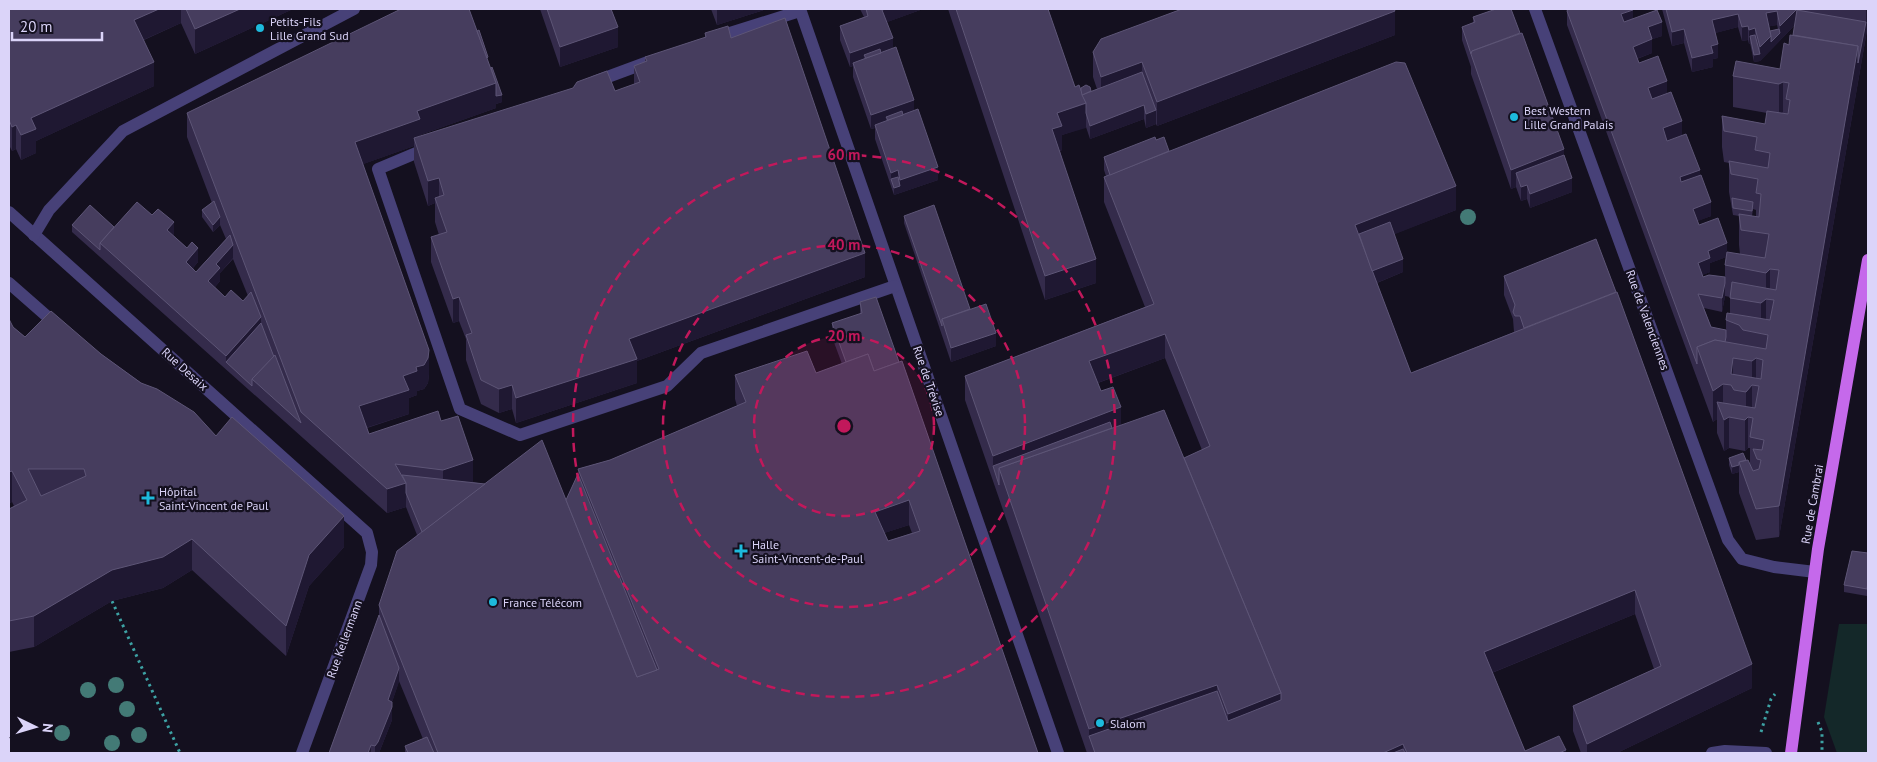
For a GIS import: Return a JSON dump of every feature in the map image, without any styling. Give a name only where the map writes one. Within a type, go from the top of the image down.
[{"type":"main road","name":"Rue de Cambrai","points":[[1791,753],[1815,572],[1868,260]]},
{"type":"street","points":[[34,235],[49,210],[123,132],[354,9]]},
{"type":"street","name":"Rue de Valenciennes","points":[[1535,9],[1728,540],[1742,559],[1774,567],[1815,572]]},
{"type":"street","points":[[703,42],[800,10]]},
{"type":"street","name":"Rue de Trévise","points":[[800,10],[1058,753]]},
{"type":"street","points":[[582,86],[657,59]]},
{"type":"street","points":[[434,141],[427,150],[378,169],[460,410],[520,435],[667,386],[700,353],[895,286]]},
{"type":"street","name":"Rue Desaix","points":[[9,212],[360,526]]},
{"type":"street","points":[[9,283],[66,333]]},
{"type":"street","name":"Rue Kellermann","points":[[302,753],[371,565],[370,541],[360,526]]},
{"type":"street","points":[[1712,753],[1725,751],[1766,753]]},
{"type":"path","points":[[112,601],[180,753]]},
{"type":"green space","points":[[1839,624],[1868,624],[1868,753],[1837,753],[1824,717]]},
{"type":"building","points":[[9,9],[159,9],[134,20],[154,62],[31,118],[36,129],[21,135],[16,125],[12,127],[9,120]]},
{"type":"building","points":[[186,9],[240,9],[195,29]]},
{"type":"building","points":[[401,9],[469,9],[496,83],[417,111],[420,119],[355,142],[429,350],[428,358],[424,365],[416,367],[417,371],[403,376],[409,390],[359,406],[369,434],[438,411],[441,421],[458,416],[473,460],[443,470],[395,464],[406,483],[387,489],[301,412],[187,113]]},
{"type":"building","points":[[547,9],[611,9],[618,27],[560,47]]},
{"type":"building","points":[[866,9],[886,9],[882,10],[893,38],[850,53],[840,26],[868,16]]},
{"type":"building","points":[[956,9],[1048,9],[1075,87],[1079,85],[1086,103],[1057,113],[1062,126],[1052,129],[1096,259],[1045,276]]},
{"type":"building","points":[[1182,9],[1394,9],[1395,11],[1157,102],[1142,62],[1101,77],[1093,52],[1101,39]]},
{"type":"building","points":[[1496,9],[1511,9],[1520,33],[1472,51],[1471,54],[1462,27],[1475,22],[1473,17]]},
{"type":"building","points":[[1568,9],[1632,9],[1621,14],[1624,22],[1657,10],[1662,22],[1648,27],[1652,39],[1633,47],[1639,63],[1658,56],[1667,81],[1648,88],[1652,99],[1671,92],[1682,121],[1663,128],[1667,141],[1686,134],[1700,170],[1680,177],[1681,182],[1701,175],[1711,202],[1693,209],[1699,225],[1718,218],[1727,243],[1708,251],[1710,258],[1698,263],[1703,277],[1709,275],[1725,277],[1722,298],[1698,294],[1711,327],[1726,330],[1726,337],[1725,342],[1715,340],[1697,347],[1697,364],[1567,11]]},
{"type":"building","points":[[1666,9],[1796,10],[1780,26],[1777,11],[1766,13],[1771,36],[1760,47],[1755,28],[1749,30],[1748,26],[1742,27],[1738,14],[1712,20],[1718,44],[1711,46],[1713,53],[1692,58],[1684,29],[1672,32]]},
{"type":"building","points":[[1797,10],[1866,22],[1858,63],[1858,46],[1793,35]]},
{"type":"building","points":[[785,18],[865,253],[629,339],[637,359],[516,398],[512,385],[499,389],[481,380],[466,335],[472,333],[459,297],[453,299],[431,237],[447,232],[435,198],[444,195],[439,178],[428,181],[414,138],[573,88],[577,82],[607,71],[615,91],[640,82],[634,66],[647,61],[645,57],[706,37],[705,33],[728,26],[731,38]]},
{"type":"building","points":[[1779,29],[1780,33],[1771,42],[1770,31]]},
{"type":"building","points":[[479,30],[488,57],[487,58],[477,31]]},
{"type":"building","points":[[1522,33],[1564,149],[1511,170],[1471,54],[1472,51]]},
{"type":"building","points":[[1755,35],[1760,54],[1754,55],[1750,36]]},
{"type":"building","points":[[1790,35],[1858,46],[1779,506],[1756,509],[1739,462],[1748,460],[1753,471],[1759,469],[1761,460],[1757,459],[1753,449],[1762,450],[1764,440],[1750,437],[1753,418],[1748,417],[1745,420],[1729,417],[1724,420],[1717,402],[1755,408],[1759,386],[1752,385],[1746,392],[1734,390],[1731,385],[1723,384],[1713,391],[1697,347],[1715,340],[1766,349],[1768,335],[1743,330],[1739,325],[1726,320],[1727,313],[1770,320],[1774,300],[1766,299],[1761,303],[1730,298],[1732,282],[1776,290],[1779,270],[1770,269],[1766,273],[1725,265],[1727,252],[1765,258],[1769,234],[1741,230],[1739,214],[1759,217],[1761,194],[1756,193],[1758,179],[1731,174],[1729,161],[1768,168],[1770,153],[1755,150],[1757,137],[1724,131],[1722,116],[1765,124],[1767,111],[1788,114],[1790,100],[1786,99],[1789,83],[1783,82],[1779,84],[1733,76],[1736,61],[1780,69],[1784,43],[1789,45]],"holes":[[[1733,358],[1752,361],[1756,358],[1763,360],[1761,379],[1731,374]]]},
{"type":"building","points":[[896,47],[914,100],[871,115],[853,63]]},
{"type":"building","points":[[880,49],[881,53],[866,58],[864,55]]},
{"type":"building","points":[[1396,62],[1405,63],[1456,186],[1355,225],[1411,373],[1617,292],[1752,664],[1587,744],[1573,706],[1661,666],[1635,590],[1484,652],[1525,751],[1559,736],[1566,750],[1559,753],[1407,753],[1403,744],[1383,753],[1095,753],[1089,736],[1217,691],[1228,721],[1281,700],[1281,693],[1184,458],[1210,446],[1165,334],[1089,361],[1101,391],[1113,387],[1121,407],[993,456],[965,376],[1154,304],[1104,177]]},
{"type":"building","points":[[492,67],[502,95],[496,96],[496,83]]},
{"type":"building","points":[[1142,72],[1156,110],[1146,114],[1144,105],[1090,126],[1086,113],[1086,103],[1082,95]]},
{"type":"building","points":[[1086,85],[1090,87],[1091,91],[1082,95],[1081,88]]},
{"type":"building","points":[[918,109],[938,167],[900,180],[898,170],[891,173],[875,125]]},
{"type":"building","points":[[902,111],[903,115],[888,120],[886,117]]},
{"type":"building","points":[[1155,137],[1156,140],[1164,137],[1169,151],[1110,175],[1104,157]]},
{"type":"building","points":[[1564,155],[1572,178],[1530,194],[1527,185],[1521,187],[1516,173]]},
{"type":"building","points":[[898,177],[900,186],[894,188],[891,179]]},
{"type":"building","points":[[1732,198],[1753,202],[1752,211],[1733,208]]},
{"type":"building","points":[[214,201],[220,217],[213,225],[202,210]]},
{"type":"building","points":[[137,202],[152,215],[158,209],[174,222],[167,230],[187,248],[192,242],[198,248],[186,262],[196,272],[230,235],[233,245],[216,264],[220,268],[208,281],[225,297],[231,290],[243,301],[251,292],[261,317],[226,356],[100,243]]},
{"type":"building","points":[[90,205],[114,227],[100,243],[100,250],[72,225]]},
{"type":"building","points":[[934,205],[970,309],[942,319],[942,326],[904,216]]},
{"type":"building","points":[[1390,222],[1403,259],[1372,271],[1359,234]]},
{"type":"building","points":[[1596,239],[1616,292],[1524,328],[1520,316],[1515,316],[1513,312],[1515,305],[1504,276]]},
{"type":"building","points":[[876,297],[899,362],[874,371],[868,354],[846,362],[832,323],[862,313],[860,302]]},
{"type":"building","points":[[986,304],[996,333],[951,348],[942,319]]},
{"type":"building","points":[[51,311],[101,354],[141,383],[157,389],[194,412],[216,436],[232,417],[344,516],[309,555],[286,626],[192,539],[163,557],[112,570],[34,616],[9,621],[9,509],[27,500],[12,471],[9,472],[9,319],[13,327],[25,337]],"holes":[[[28,469],[84,469],[86,476],[41,496]]]},
{"type":"building","points":[[261,323],[274,357],[252,379],[252,386],[226,362]]},
{"type":"building","points":[[807,351],[816,373],[868,354],[874,371],[902,361],[1038,753],[438,753],[379,605],[397,551],[542,440],[637,677],[659,669],[578,469],[610,460],[746,402],[735,375]],"holes":[[[909,500],[920,531],[888,541],[875,512]]]},
{"type":"building","points":[[275,355],[301,423],[252,379]]},
{"type":"building","points":[[1164,410],[1281,693],[1228,714],[1217,685],[1089,729],[999,468]]},
{"type":"building","points":[[1110,422],[1112,428],[999,468],[999,485],[993,466]]},
{"type":"building","points":[[1743,453],[1746,460],[1732,467],[1729,458]]},
{"type":"building","points":[[578,474],[657,670],[637,677],[566,500]]},
{"type":"building","points":[[402,475],[485,484],[422,532],[406,493],[406,483]]},
{"type":"building","points":[[1852,551],[1868,553],[1867,589],[1844,585]]},
{"type":"building","points":[[379,615],[399,668],[388,700],[392,702],[392,707],[378,742],[375,746],[371,745],[368,753],[329,753]]},
{"type":"building","points":[[427,737],[434,753],[408,753],[405,746]]},
{"type":"building","points":[[1403,749],[1405,753],[1393,753]]},
{"type":"place","name":"Petits-Fils Lille Grand Sud","points":[[260,28]]},
{"type":"place","name":"Best Western Lille Grand Palais","points":[[1514,117]]},
{"type":"place","name":"Hôpital Saint-Vincent de Paul","points":[[148,498]]},
{"type":"place","name":"Halle Saint-Vincent-de-Paul","points":[[741,551]]},
{"type":"place","name":"France Télécom","points":[[493,602]]},
{"type":"place","name":"Slalom","points":[[1100,723]]}]
